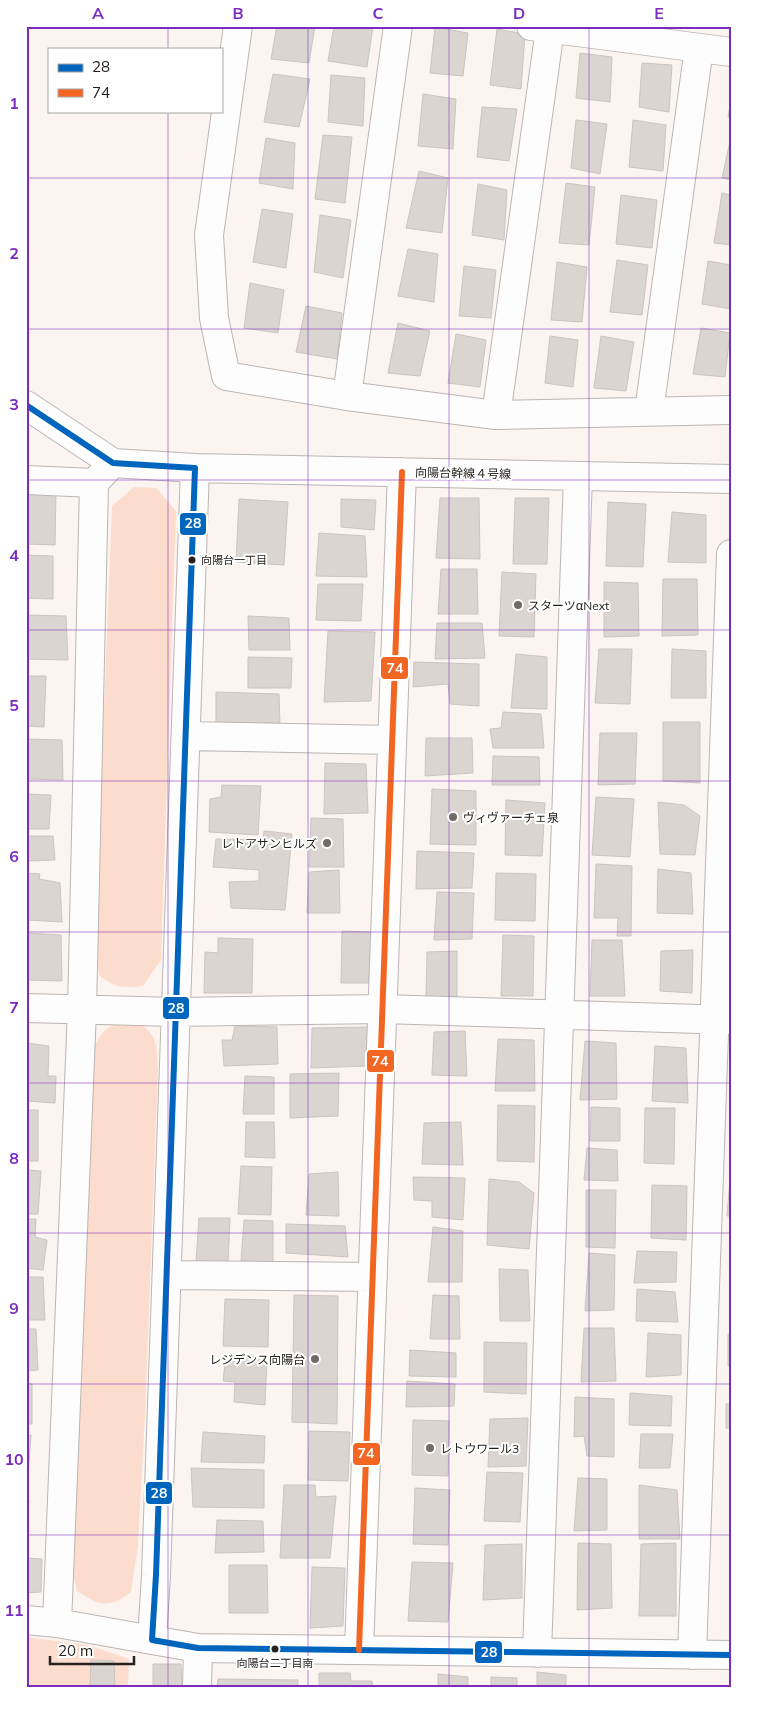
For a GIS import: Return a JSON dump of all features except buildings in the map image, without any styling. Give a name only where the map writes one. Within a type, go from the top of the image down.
[{"type":"street","points":[[238,26],[209,235],[214,318],[226,376],[347,396],[496,415],[731,410]]},
{"type":"street","points":[[347,396],[398,26]]},
{"type":"street","points":[[496,415],[541,27],[731,52]]},
{"type":"street","points":[[649,411],[699,48]]},
{"type":"street","points":[[26,406],[113,463],[94,482],[82,1010],[57,1623]]},
{"type":"street","name":"向陽台幹線４号線","points":[[113,463],[195,468],[731,479]]},
{"type":"street","points":[[152,1640],[167,1275],[195,468]]},
{"type":"street","points":[[359,1650],[402,472]]},
{"type":"street","points":[[537,1652],[578,476]]},
{"type":"street","points":[[26,480],[94,482]]},
{"type":"street","points":[[692,1655],[723,1020],[731,554]]},
{"type":"street","points":[[186,736],[392,740]]},
{"type":"street","points":[[26,1008],[176,1012],[382,1009],[723,1020]]},
{"type":"street","points":[[167,1275],[373,1277]]},
{"type":"street","points":[[26,1620],[57,1623],[198,1648],[731,1655]]},
{"type":"street","points":[[197,1687],[198,1648]]},
{"type":"shaded area","points":[[134,487],[156,488],[176,511],[161,960],[143,986],[130,987],[114,985],[99,975],[95,939],[112,506]]},
{"type":"shaded area","points":[[129,1020],[145,1027],[150,1032],[156,1044],[158,1068],[145,1414],[138,1545],[131,1592],[116,1601],[104,1604],[92,1600],[77,1591],[72,1572],[94,1048],[103,1032],[116,1024]]},
{"type":"shaded area","points":[[26,1637],[88,1645],[129,1659],[128,1687],[26,1687]]},
{"type":"transit line","name":"28","points":[[26,405],[113,463],[195,468],[156,1575],[152,1640],[198,1648],[731,1655]]},
{"type":"transit line","name":"74","points":[[359,1650],[402,472]]},
{"type":"place","name":"向陽台一丁目","points":[[192,560]]},
{"type":"place","name":"スターツαNext","points":[[518,605]]},
{"type":"place","name":"ヴィヴァーチェ泉","points":[[453,817]]},
{"type":"place","name":"レトアサンヒルズ","points":[[327,843]]},
{"type":"place","name":"レジデンス向陽台","points":[[315,1359]]},
{"type":"place","name":"レトウワール3","points":[[430,1448]]},
{"type":"place","name":"向陽台二丁目南","points":[[275,1649]]}]
